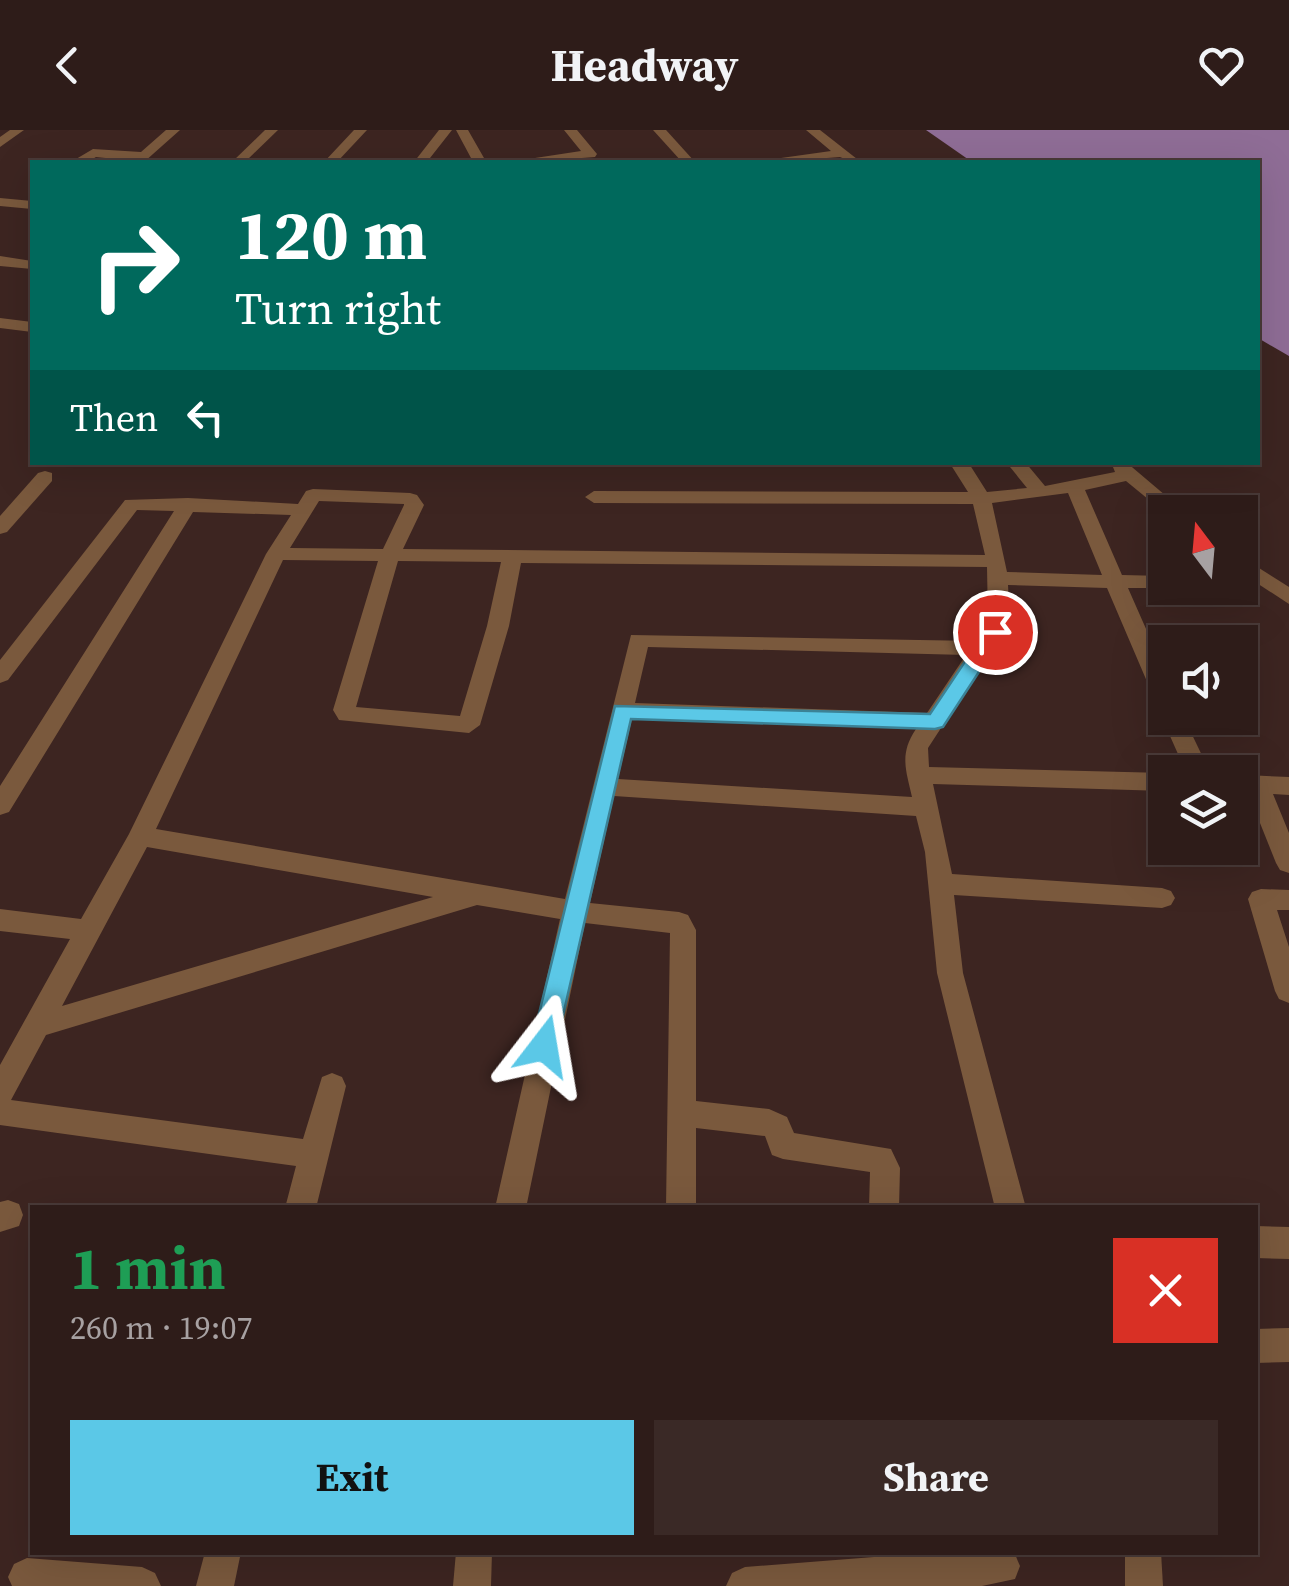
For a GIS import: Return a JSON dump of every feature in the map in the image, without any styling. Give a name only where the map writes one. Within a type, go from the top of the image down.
[{"type":"street","points":[[0,143],[18,130]]},
{"type":"street","points":[[82,160],[94,153],[140,159],[174,130]]},
{"type":"street","points":[[240,160],[272,130]]},
{"type":"street","points":[[332,160],[360,130]]},
{"type":"street","points":[[422,160],[446,130]]},
{"type":"street","points":[[462,130],[479,160]]},
{"type":"street","points":[[570,130],[592,158]]},
{"type":"street","points":[[659,130],[687,160]]},
{"type":"street","points":[[812,130],[849,158]]},
{"type":"street","points":[[563,160],[592,158]]},
{"type":"street","points":[[815,160],[849,158]]},
{"type":"street","points":[[0,202],[30,203]]},
{"type":"street","points":[[0,261],[30,264]]},
{"type":"street","points":[[0,323],[30,327]]},
{"type":"street","points":[[960,465],[982,498],[997,569],[999,622],[916,747],[917,775],[940,884],[950,973],[1010,1205]]},
{"type":"street","points":[[1018,465],[1041,493]]},
{"type":"street","points":[[594,497],[982,498],[1041,493],[1122,469],[1155,495]]},
{"type":"street","points":[[0,528],[45,477]]},
{"type":"street","points":[[1074,486],[1148,659]]},
{"type":"street","points":[[0,1093],[140,836],[276,554],[318,494],[414,500],[390,556],[344,713],[466,726],[471,723],[498,626],[512,556]]},
{"type":"street","points":[[0,675],[129,507],[142,502],[305,510]]},
{"type":"street","points":[[0,806],[188,504]]},
{"type":"street","points":[[276,554],[997,569],[1148,583]]},
{"type":"street","points":[[1258,576],[1289,598]]},
{"type":"street","points":[[1258,585],[1270,585]]},
{"type":"street","points":[[511,1205],[535,1080],[578,912],[635,644],[645,638],[983,648]]},
{"type":"street","points":[[622,711],[935,722]]},
{"type":"street","points":[[917,775],[1148,782]]},
{"type":"street","points":[[1258,784],[1289,786]]},
{"type":"street","points":[[606,787],[926,808]]},
{"type":"street","points":[[1258,802],[1289,863]]},
{"type":"street","points":[[140,836],[578,912],[679,923],[683,930],[681,1205]]},
{"type":"street","points":[[940,884],[1162,898]]},
{"type":"street","points":[[40,1025],[481,893]]},
{"type":"street","points":[[1289,900],[1261,898],[1289,990]]},
{"type":"street","points":[[0,920],[90,931]]},
{"type":"street","points":[[301,1205],[332,1086]]},
{"type":"street","points":[[0,1112],[312,1154]]},
{"type":"street","points":[[682,1113],[769,1123],[777,1128],[783,1145],[880,1159],[885,1168],[884,1205]]},
{"type":"street","points":[[1258,1242],[1289,1243]]},
{"type":"street","points":[[1258,1346],[1289,1345]]},
{"type":"street","points":[[215,1586],[222,1555]]},
{"type":"street","points":[[472,1586],[474,1555]]},
{"type":"street","points":[[1143,1555],[1144,1586]]},
{"type":"street","points":[[745,1586],[856,1565],[1003,1568]]},
{"type":"street","points":[[27,1576],[142,1586]]},
{"type":"shaded area","points":[[926,130],[1289,130],[1289,356],[1260,339],[1260,160],[969,160]]},
{"type":"route","points":[[544,1046],[622,711],[935,722],[995,632]]}]
